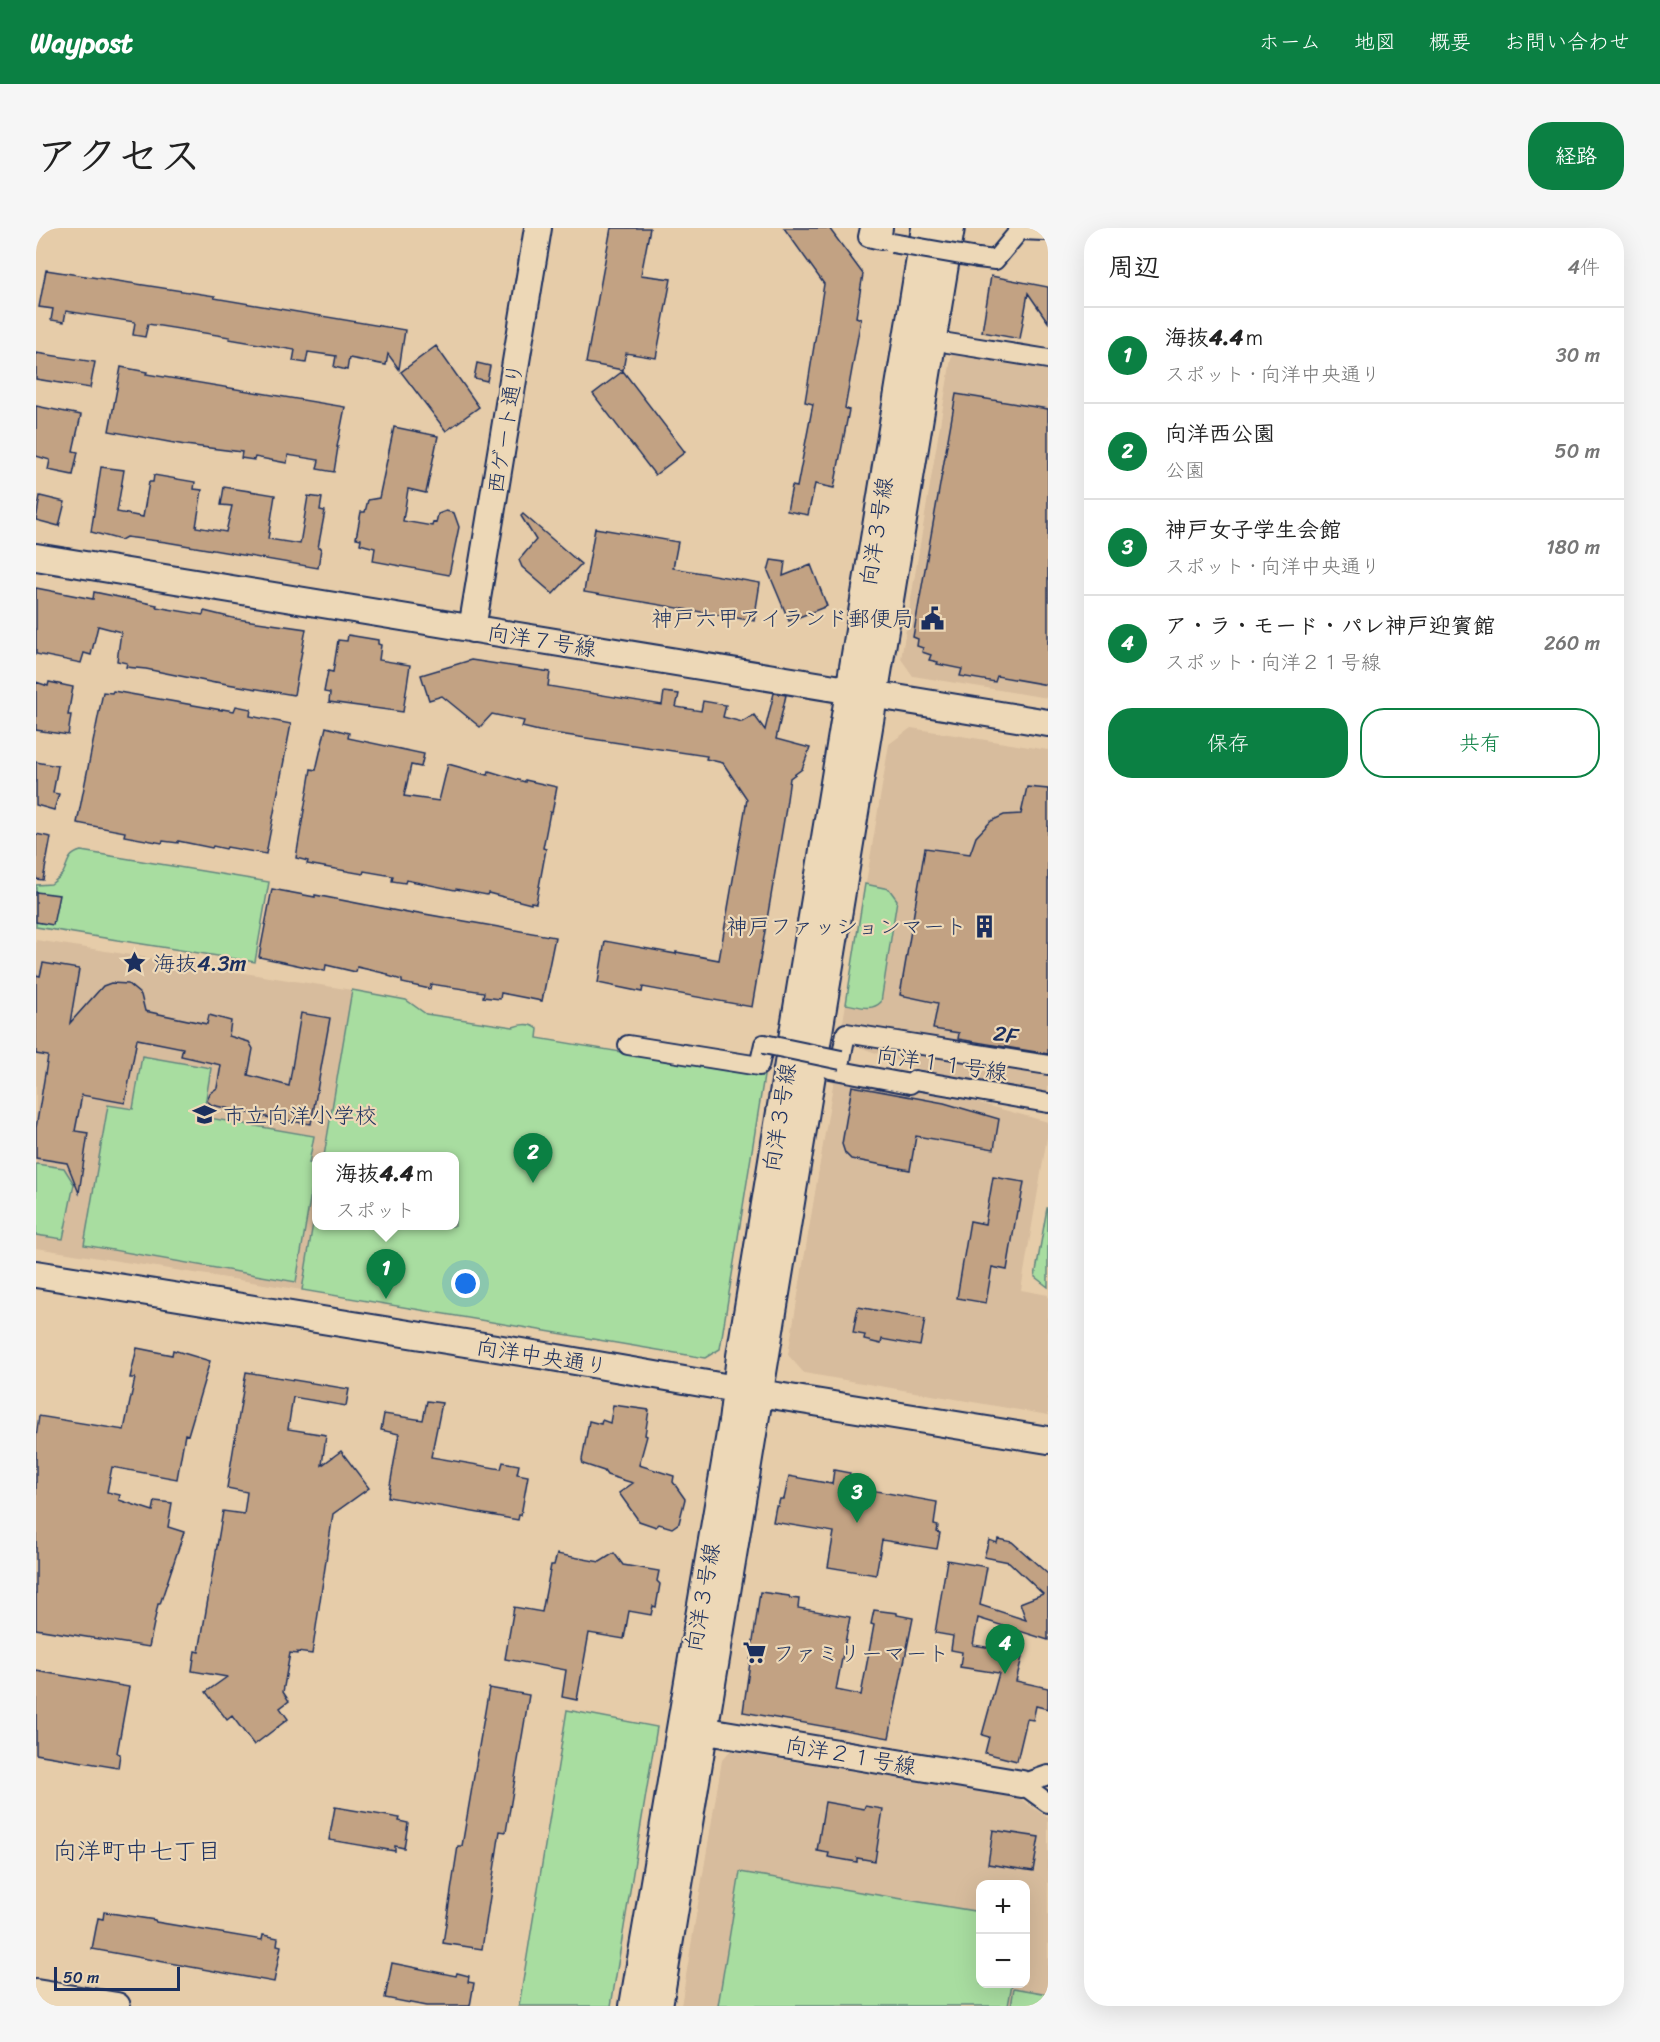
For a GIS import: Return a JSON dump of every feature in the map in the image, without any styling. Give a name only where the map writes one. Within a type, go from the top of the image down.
[{"type":"street","name":"西ゲート通り","points":[[472,628],[538,228]]},
{"type":"street","points":[[870,228],[868,237],[881,240],[890,233],[978,258],[995,260],[1020,230],[1044,231],[1047,228]]},
{"type":"street","name":"向洋３号線","points":[[659,2006],[705,1731],[747,1391],[862,691],[926,228]]},
{"type":"street","name":"向洋３号線","points":[[862,691],[951,228]]},
{"type":"street","points":[[948,343],[1048,359]]},
{"type":"street","name":"向洋７号線","points":[[36,557],[1048,723]]},
{"type":"street","name":"2F","points":[[835,1065],[846,1033],[1048,1065]]},
{"type":"street","name":"向洋１１号線","points":[[628,1045],[759,1066],[764,1044],[910,1084],[912,1079],[1048,1103]]},
{"type":"street","name":"向洋中央通り","points":[[36,1274],[1048,1440]]},
{"type":"street","name":"向洋３号線","points":[[633,2006],[732,1422],[747,1391]]},
{"type":"street","name":"向洋２１号線","points":[[680,1726],[1022,1784],[1048,1803]]},
{"type":"street","name":"向洋２１号線","points":[[1022,1784],[1048,1775]]},
{"type":"street","points":[[36,1993],[117,2006]]},
{"type":"shaded area","points":[[952,353],[1048,369],[1048,698],[913,676],[901,659]]},
{"type":"shaded area","points":[[911,728],[1048,750],[1048,1098],[954,1081],[840,1040],[889,744]]},
{"type":"shaded area","name":"市立向洋小学校","points":[[36,940],[352,990],[325,1152],[312,1152],[312,1229],[302,1290],[36,1248]]},
{"type":"shaded area","points":[[835,1073],[943,1093],[1048,1122],[1021,1290],[1048,1295],[1048,1415],[804,1373],[788,1355]]},
{"type":"shaded area","points":[[730,1751],[1019,1798],[1048,1818],[1048,2006],[681,2006],[722,1760]]},
{"type":"green space","points":[[81,851],[269,882],[255,962],[36,927],[36,885],[51,884],[63,873],[69,859]]},
{"type":"green space","points":[[865,884],[889,889],[897,900],[881,1002],[869,1008],[846,1004]]},
{"type":"green space","points":[[352,990],[406,1000],[426,1014],[513,1027],[529,1025],[538,1029],[537,1038],[764,1076],[720,1349],[705,1358],[302,1290],[312,1229],[459,1230],[459,1152],[325,1152]]},
{"type":"green space","points":[[142,1056],[211,1068],[203,1117],[314,1136],[309,1163],[312,1163],[312,1188],[296,1282],[84,1245],[108,1105],[133,1109]]},
{"type":"green space","points":[[36,1164],[64,1168],[74,1184],[63,1239],[36,1235]]},
{"type":"green space","points":[[1048,1208],[1048,1287],[1035,1277]]},
{"type":"green space","points":[[567,1710],[657,1727],[611,2006],[519,2006]]},
{"type":"green space","points":[[740,1872],[976,1911],[976,1988],[1011,1988],[1008,2006],[718,2006]]},
{"type":"green space","points":[[1014,1988],[1048,1994],[1048,2006],[1011,2006]]},
{"type":"building","points":[[611,228],[650,228],[641,275],[671,279],[656,358],[626,353],[623,370],[586,363]]},
{"type":"building","points":[[784,228],[829,228],[863,274],[856,317],[861,319],[845,408],[849,410],[834,488],[815,484],[808,515],[787,511],[792,486],[797,487],[813,404],[805,402],[824,284]]},
{"type":"building","points":[[46,270],[215,296],[214,298],[405,330],[399,369],[388,354],[386,365],[349,358],[347,370],[334,367],[336,356],[308,352],[306,363],[293,361],[295,350],[229,339],[230,337],[148,324],[145,337],[133,335],[135,322],[66,311],[64,322],[51,320],[53,309],[39,307]]},
{"type":"building","points":[[991,276],[1048,287],[1048,322],[1028,293],[1020,339],[982,332]]},
{"type":"building","points":[[436,346],[479,407],[446,431],[401,372]]},
{"type":"building","points":[[36,353],[95,362],[90,388],[36,379]]},
{"type":"building","points":[[477,363],[490,366],[487,381],[474,378]]},
{"type":"building","points":[[121,367],[147,372],[146,374],[345,407],[334,472],[317,469],[319,460],[288,455],[287,463],[255,457],[254,460],[241,458],[242,452],[185,445],[109,431]]},
{"type":"building","points":[[623,371],[685,452],[655,475],[593,394]]},
{"type":"building","points":[[956,394],[1048,409],[1048,685],[997,676],[995,682],[960,676],[962,669],[929,660],[931,655],[922,652],[923,648],[917,646],[918,639],[913,637]]},
{"type":"building","points":[[36,406],[81,415],[73,451],[78,452],[73,475],[48,470],[50,460],[36,456]]},
{"type":"building","points":[[394,427],[438,436],[426,493],[408,489],[403,521],[432,526],[433,522],[436,523],[438,514],[446,511],[454,513],[459,527],[449,575],[373,561],[375,548],[360,544],[361,539],[356,538],[361,512],[365,512],[368,500],[379,498]]},
{"type":"building","points":[[101,467],[124,470],[117,512],[143,517],[149,482],[153,482],[154,475],[195,482],[194,489],[202,490],[196,527],[226,532],[232,506],[221,505],[224,487],[275,495],[268,539],[300,544],[308,496],[322,498],[320,510],[325,511],[318,548],[321,548],[318,568],[166,542],[126,537],[121,540],[91,532]]},
{"type":"building","points":[[40,496],[65,502],[59,526],[36,520]]},
{"type":"building","points":[[523,514],[581,564],[553,594],[522,567],[519,560],[536,540],[521,516]]},
{"type":"building","points":[[595,528],[678,542],[673,568],[760,583],[754,621],[584,592]]},
{"type":"building","points":[[771,560],[785,562],[783,576],[811,565],[827,606],[789,621],[768,571]]},
{"type":"building","points":[[36,588],[93,599],[94,592],[157,605],[156,607],[203,615],[204,611],[237,619],[306,629],[294,695],[126,667],[127,663],[117,661],[121,632],[98,626],[91,655],[84,653],[81,663],[36,654]]},
{"type":"building","points":[[348,635],[378,640],[378,644],[381,645],[379,660],[410,665],[403,712],[329,702],[330,693],[324,692],[328,671],[333,672],[338,640],[347,641]]},
{"type":"building","points":[[471,660],[550,672],[548,686],[662,705],[664,692],[679,694],[676,707],[701,711],[703,701],[726,705],[723,717],[742,722],[754,715],[765,730],[774,693],[786,695],[776,739],[810,748],[802,769],[790,778],[752,1007],[643,987],[642,992],[598,983],[605,941],[719,960],[747,799],[723,763],[706,759],[707,756],[539,731],[522,727],[524,721],[492,714],[480,727],[442,696],[429,700],[421,675]]},
{"type":"building","points":[[36,682],[48,686],[49,682],[73,687],[68,715],[71,715],[68,735],[36,730]]},
{"type":"building","points":[[113,691],[222,710],[234,711],[236,706],[251,709],[250,716],[291,724],[266,854],[227,847],[226,849],[213,846],[212,848],[178,841],[178,843],[163,841],[162,843],[124,836],[125,832],[77,823],[103,692],[112,693]]},
{"type":"building","points":[[326,727],[349,733],[348,738],[424,754],[421,767],[411,765],[404,796],[439,801],[448,764],[488,775],[489,771],[525,782],[525,780],[557,787],[543,848],[546,849],[536,903],[531,902],[531,904],[488,893],[487,895],[455,890],[406,880],[405,883],[392,881],[393,876],[364,871],[363,874],[307,864],[308,861],[296,858],[311,769],[316,770]]},
{"type":"building","points":[[36,762],[58,766],[53,793],[59,794],[54,810],[36,805]]},
{"type":"building","name":"神戸ファッションマート","points":[[1027,787],[1048,789],[1048,1054],[958,1039],[959,1033],[933,1029],[938,1003],[900,995],[925,848],[970,854],[976,837],[991,821],[1004,815],[1021,814]]},
{"type":"building","points":[[36,834],[51,837],[43,880],[36,879]]},
{"type":"building","points":[[272,889],[555,937],[542,1001],[501,993],[500,999],[483,997],[484,992],[431,984],[430,989],[402,983],[402,980],[388,976],[388,974],[357,967],[356,972],[326,965],[325,971],[259,957]]},
{"type":"building","points":[[36,892],[59,895],[53,925],[36,922]]},
{"type":"building","points":[[43,963],[79,969],[70,1023],[103,986],[111,983],[128,984],[141,995],[145,1011],[207,1024],[209,1015],[231,1021],[229,1036],[249,1042],[253,1049],[248,1075],[289,1086],[301,1013],[330,1018],[311,1124],[275,1119],[212,1105],[207,1101],[210,1093],[217,1088],[221,1065],[181,1056],[183,1048],[137,1039],[125,1103],[82,1095],[75,1131],[88,1133],[79,1193],[67,1163],[36,1158],[36,1128],[48,1056],[36,1054],[36,975],[40,976]]},
{"type":"building","points":[[852,1086],[944,1103],[999,1119],[994,1149],[916,1136],[910,1170],[851,1159],[845,1153],[842,1144]]},
{"type":"building","points":[[993,1177],[1024,1182],[1007,1270],[992,1267],[986,1303],[957,1298],[970,1221],[985,1224]]},
{"type":"building","points":[[858,1307],[925,1319],[920,1346],[882,1339],[881,1344],[864,1340],[865,1335],[853,1333]]},
{"type":"building","points":[[137,1348],[172,1355],[173,1350],[210,1361],[188,1435],[185,1434],[177,1479],[112,1467],[107,1492],[120,1495],[119,1500],[153,1511],[155,1501],[172,1503],[168,1527],[184,1532],[160,1604],[158,1604],[149,1647],[36,1629],[36,1437],[39,1416],[124,1430],[135,1378],[130,1378]]},
{"type":"building","points":[[246,1372],[349,1389],[346,1406],[293,1397],[288,1429],[326,1435],[322,1465],[341,1451],[369,1488],[333,1514],[312,1654],[290,1653],[283,1692],[289,1701],[280,1708],[288,1719],[254,1745],[232,1716],[227,1720],[206,1692],[227,1677],[192,1671],[195,1651],[199,1652],[223,1511],[244,1514],[247,1492],[227,1488]]},
{"type":"building","points":[[427,1401],[442,1403],[431,1457],[501,1469],[503,1462],[519,1465],[517,1474],[528,1476],[521,1515],[518,1520],[388,1497],[399,1434],[381,1430],[384,1414],[423,1420]]},
{"type":"building","points":[[613,1405],[649,1410],[645,1435],[647,1436],[639,1465],[674,1476],[673,1482],[685,1499],[679,1523],[672,1528],[659,1524],[656,1527],[639,1521],[619,1493],[633,1483],[583,1464],[589,1421],[601,1424],[602,1420],[610,1423]]},
{"type":"building","points":[[834,1470],[850,1473],[848,1486],[937,1502],[934,1525],[938,1526],[937,1532],[940,1533],[937,1549],[882,1540],[876,1575],[828,1567],[834,1532],[773,1522],[776,1506],[780,1499],[784,1499],[789,1476],[832,1484]]},
{"type":"building","points":[[998,1539],[1012,1542],[1048,1574],[1048,1640],[978,1618],[973,1645],[1023,1653],[1016,1681],[1048,1688],[1048,1709],[1036,1706],[1033,1720],[1027,1719],[1017,1761],[985,1753],[989,1737],[982,1735],[999,1673],[960,1667],[962,1652],[951,1650],[953,1636],[935,1633],[947,1560],[987,1567],[980,1605],[1026,1620],[1020,1603],[1043,1594],[1009,1562],[984,1557],[989,1540],[997,1543]]},
{"type":"building","points":[[614,1553],[623,1565],[659,1571],[657,1581],[660,1584],[656,1607],[653,1606],[651,1615],[629,1611],[624,1639],[589,1633],[577,1700],[562,1697],[566,1670],[505,1659],[514,1607],[542,1612],[551,1565],[554,1565],[557,1554],[600,1562]]},
{"type":"building","points":[[760,1592],[799,1599],[798,1608],[850,1617],[836,1690],[861,1695],[874,1625],[871,1624],[874,1610],[913,1618],[889,1738],[743,1712]]},
{"type":"building","points":[[36,1671],[129,1687],[117,1753],[120,1754],[118,1768],[36,1754]]},
{"type":"building","points":[[489,1688],[529,1695],[506,1832],[500,1831],[482,1949],[443,1943],[458,1846],[462,1846]]},
{"type":"building","points":[[825,1802],[864,1809],[865,1806],[883,1809],[875,1861],[857,1858],[857,1862],[828,1857],[829,1853],[817,1851]]},
{"type":"building","points":[[335,1807],[400,1818],[399,1821],[408,1823],[404,1848],[395,1846],[395,1851],[329,1840]]},
{"type":"building","points":[[993,1830],[1039,1837],[1033,1871],[988,1864]]},
{"type":"building","points":[[104,1912],[262,1940],[263,1935],[278,1938],[277,1945],[281,1946],[274,1982],[92,1949],[98,1918],[103,1919]]},
{"type":"building","points":[[392,1963],[456,1976],[457,1973],[469,1976],[468,1982],[474,1983],[470,2006],[426,2006],[385,1998]]},
{"type":"place","name":"神戸六甲アイランド郵便局","points":[[932,618]]},
{"type":"place","name":"神戸ファッションマート","points":[[985,926]]},
{"type":"place","name":"海抜4.3m","points":[[135,963]]},
{"type":"place","name":"市立向洋小学校","points":[[205,1115]]},
{"type":"place","name":"向洋西公園","points":[[533,1183]]},
{"type":"place","name":"海抜4.4ｍ","points":[[386,1299]]},
{"type":"place","name":"神戸女子学生会館","points":[[857,1523]]},
{"type":"place","name":"ファミリーマート","points":[[755,1653]]},
{"type":"place","name":"ア・ラ・モード・パレ神戸迎賓館","points":[[1005,1674]]},
{"type":"district","name":"向洋町中七丁目","points":[[137,1851]]}]
